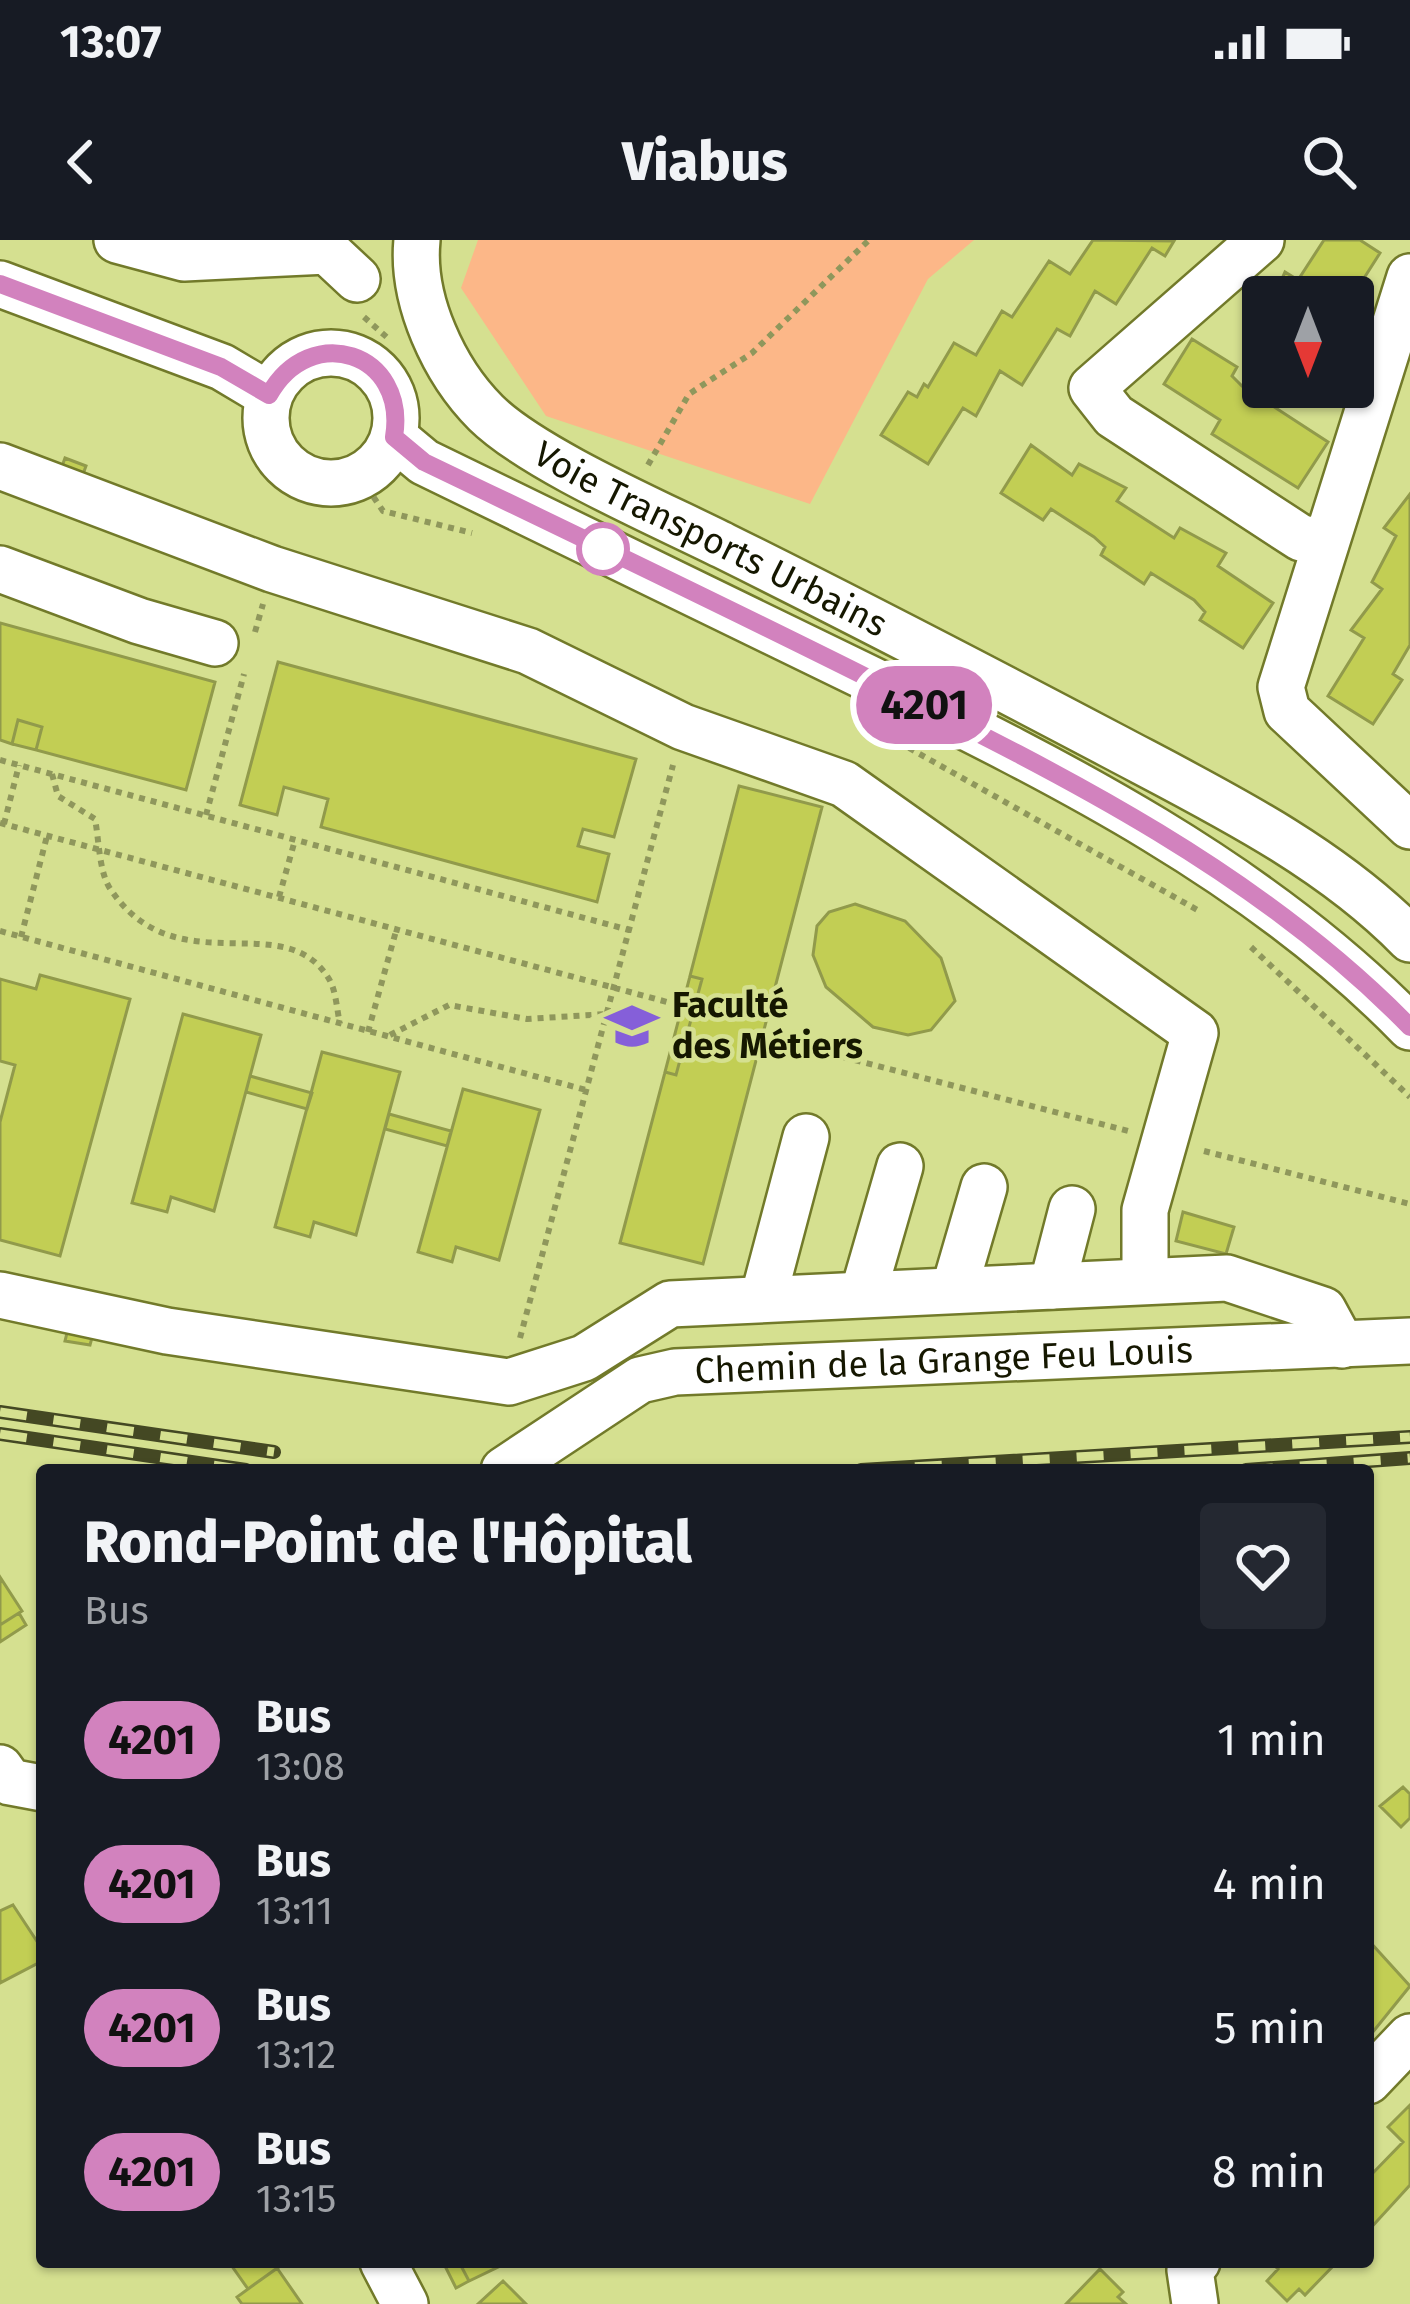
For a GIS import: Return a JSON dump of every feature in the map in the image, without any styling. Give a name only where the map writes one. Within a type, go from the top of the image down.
[{"type":"street","points":[[117,240],[184,258],[327,251],[353,267],[394,398],[394,437],[386,453],[360,477],[316,482],[279,458],[268,439],[269,395],[279,376],[314,354],[376,351]]},
{"type":"street","name":"Voie Transports Urbains","points":[[417,240],[429,321],[458,383],[490,417],[628,499],[918,642],[1204,793],[1294,848],[1410,939]]},
{"type":"street","points":[[1261,240],[1092,388],[1114,416],[1132,429],[1301,538],[1325,542]]},
{"type":"street","points":[[1405,811],[1287,711],[1281,687],[1410,278]]},
{"type":"street","points":[[0,284],[221,367],[269,395]]},
{"type":"street","points":[[394,437],[424,462],[974,730],[1120,810],[1257,892],[1410,1027]]},
{"type":"street","points":[[0,466],[272,569],[528,651],[683,727],[844,784],[1195,1033],[1144,1210],[1144,1281]]},
{"type":"street","points":[[0,569],[139,621],[239,646]]},
{"type":"street","points":[[763,1299],[806,1137]]},
{"type":"street","points":[[863,1294],[900,1166]]},
{"type":"street","points":[[955,1290],[984,1187]]},
{"type":"street","points":[[1052,1286],[1072,1209]]},
{"type":"street","points":[[0,1295],[167,1330],[509,1382],[584,1358],[670,1304],[1144,1281],[1227,1278],[1323,1310],[1342,1345]]},
{"type":"street","name":"Chemin de la Grange Feu Louis","points":[[513,1464],[640,1380],[675,1372],[1410,1341]]},
{"type":"street","points":[[0,1768],[10,1782],[36,1787]]},
{"type":"street","points":[[1374,2075],[1410,2037]]},
{"type":"street","points":[[386,2268],[405,2304]]},
{"type":"street","points":[[1192,2268],[1195,2304]]},
{"type":"path","points":[[628,499],[688,394],[752,353],[869,240]]},
{"type":"path","points":[[353,267],[376,351]]},
{"type":"path","points":[[360,477],[382,511],[476,534]]},
{"type":"path","points":[[206,815],[239,646],[272,569]]},
{"type":"path","points":[[509,1382],[683,727]]},
{"type":"path","points":[[901,743],[1207,915]]},
{"type":"path","points":[[0,760],[629,930]]},
{"type":"path","points":[[19,765],[2,823],[682,1006]]},
{"type":"path","points":[[52,774],[58,796],[95,819],[108,888],[149,929],[196,946],[257,942],[295,949],[329,979],[340,1024]]},
{"type":"path","points":[[21,938],[47,836]]},
{"type":"path","points":[[280,898],[296,840]]},
{"type":"path","points":[[368,1032],[397,929]]},
{"type":"path","points":[[0,932],[586,1090]]},
{"type":"path","points":[[1243,941],[1410,1097]]},
{"type":"path","points":[[387,1036],[449,1004],[526,1019],[607,1014]]},
{"type":"path","points":[[762,1036],[1410,1204]]},
{"type":"shaded area","points":[[478,240],[974,240],[928,279],[810,504],[546,416],[461,288]]},
{"type":"building","points":[[1093,240],[1174,241],[1165,256],[1152,248],[1116,304],[1095,291],[1070,336],[1057,329],[1022,385],[1000,371],[976,416],[963,408],[928,464],[881,435],[908,392],[917,397],[924,384],[928,387],[954,343],[976,355],[1002,311],[1012,317],[1049,261],[1070,274]]},
{"type":"building","points":[[1324,240],[1360,240],[1380,253],[1365,276],[1301,276]]},
{"type":"building","points":[[1192,339],[1237,367],[1232,376],[1242,386],[1242,408],[1276,408],[1328,442],[1298,488],[1212,434],[1220,420],[1164,384]]},
{"type":"building","points":[[1031,445],[1072,475],[1079,464],[1126,488],[1117,501],[1174,538],[1180,528],[1226,553],[1218,566],[1273,603],[1243,648],[1200,620],[1205,612],[1194,600],[1151,573],[1144,584],[1101,555],[1105,547],[1094,537],[1051,509],[1043,520],[1001,493]]},
{"type":"building","points":[[65,458],[86,466],[82,477],[61,469]]},
{"type":"building","points":[[1410,494],[1410,645],[1393,674],[1402,680],[1373,724],[1328,696],[1364,638],[1351,630],[1382,589],[1372,582],[1396,536],[1384,528]]},
{"type":"building","points":[[0,623],[215,682],[186,790],[36,750],[42,727],[18,720],[12,744],[0,740]]},
{"type":"building","points":[[278,662],[636,759],[614,837],[583,829],[578,846],[609,854],[597,902],[321,827],[328,799],[284,787],[277,815],[240,805]]},
{"type":"building","points":[[18,720],[42,727],[36,750],[12,744]]},
{"type":"building","points":[[739,786],[822,807],[703,1264],[620,1243],[665,1072],[676,1075],[702,979],[690,976]]},
{"type":"building","points":[[855,904],[905,921],[941,958],[955,1001],[931,1030],[908,1035],[873,1027],[826,987],[813,955],[817,926],[829,912]]},
{"type":"building","points":[[40,975],[130,999],[60,1256],[0,1240],[0,1122],[15,1065],[0,1061],[0,979],[36,989]]},
{"type":"building","points":[[690,976],[702,979],[676,1075],[665,1072]]},
{"type":"building","points":[[183,1014],[261,1035],[214,1211],[171,1197],[167,1212],[132,1203]]},
{"type":"building","points":[[322,1052],[400,1072],[356,1235],[314,1222],[310,1237],[275,1227]]},
{"type":"building","points":[[250,1076],[312,1093],[307,1109],[246,1092]]},
{"type":"building","points":[[463,1089],[540,1110],[499,1260],[456,1247],[452,1262],[418,1252]]},
{"type":"building","points":[[389,1114],[451,1131],[447,1146],[385,1129]]},
{"type":"building","points":[[1183,1212],[1234,1227],[1226,1254],[1176,1241]]},
{"type":"building","points":[[68,1329],[93,1334],[90,1345],[65,1341]]},
{"type":"building","points":[[0,1577],[22,1611],[0,1625]]},
{"type":"building","points":[[19,1613],[26,1625],[0,1642],[0,1625]]},
{"type":"building","points":[[1403,1787],[1410,1794],[1410,1818],[1401,1827],[1380,1806]]},
{"type":"building","points":[[13,1905],[36,1940],[36,1964],[0,1983],[0,1911]]},
{"type":"building","points":[[1374,1946],[1410,1986],[1374,2031]]},
{"type":"building","points":[[1410,2105],[1410,2185],[1374,2224],[1374,2172],[1403,2142],[1388,2127]]},
{"type":"building","points":[[233,2268],[278,2268],[248,2289]]},
{"type":"building","points":[[277,2268],[302,2304],[242,2304],[237,2297]]},
{"type":"building","points":[[446,2268],[462,2268],[469,2281],[456,2288]]},
{"type":"building","points":[[462,2268],[496,2268],[469,2281]]},
{"type":"building","points":[[1331,2268],[1305,2295],[1299,2289],[1287,2301],[1267,2281],[1278,2269]]},
{"type":"building","points":[[1100,2269],[1123,2292],[1118,2297],[1126,2304],[1066,2304]]},
{"type":"building","points":[[503,2281],[526,2304],[478,2304]]},
{"type":"railway","points":[[0,1412],[274,1452]]},
{"type":"railway","points":[[0,1434],[205,1464]]},
{"type":"railway","points":[[961,1464],[1410,1437]]},
{"type":"railway","points":[[1328,1464],[1410,1458]]},
{"type":"bus line","name":"4201","points":[[0,284],[221,367],[269,395],[279,376],[314,354],[355,357],[386,381],[397,418],[394,437],[424,462],[974,730],[1120,810],[1257,892],[1410,1027]]},
{"type":"place","name":"Faculté des Métiers","points":[[632,1026]]}]
